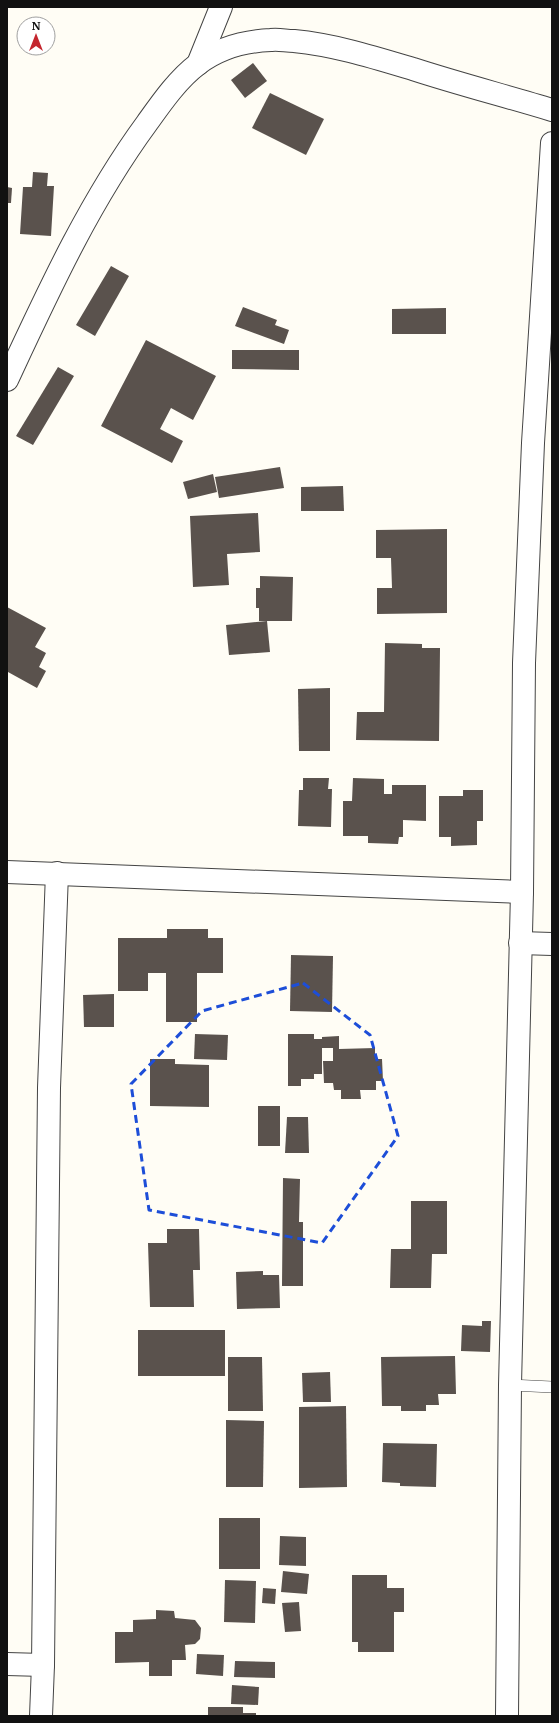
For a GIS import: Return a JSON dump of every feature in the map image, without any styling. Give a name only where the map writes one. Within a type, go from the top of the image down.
[{"type":"street","points":[[198,64],[221,7]]},
{"type":"street","points":[[7,380],[52,284],[93,208],[124,155],[158,108],[198,64],[221,50],[242,43],[272,40],[313,43],[366,54],[552,110]]},
{"type":"street","points":[[507,1716],[510,1384],[522,892],[525,632],[533,442],[552,143]]},
{"type":"street","points":[[7,872],[522,892]]},
{"type":"street","points":[[41,1716],[43,1666],[49,1088],[57,873]]},
{"type":"street","points":[[520,943],[552,944]]},
{"type":"street","points":[[7,1664],[43,1666]]},
{"type":"lane","points":[[510,1384],[552,1387]]},
{"type":"highlighted area","points":[[303,983],[370,1035],[398,1136],[322,1243],[149,1210],[131,1084],[202,1011]]},
{"type":"building","points":[[253,63],[267,81],[245,98],[231,80]]},
{"type":"building","points":[[270,93],[324,119],[306,155],[252,128]]},
{"type":"building","points":[[33,172],[48,173],[47,186],[54,186],[51,236],[20,234],[23,187],[32,187]]},
{"type":"building","points":[[7,187],[12,188],[11,203],[7,203]]},
{"type":"building","points":[[111,266],[129,276],[95,336],[76,325]]},
{"type":"building","points":[[243,307],[277,320],[275,325],[289,330],[284,344],[235,326]]},
{"type":"building","points":[[446,308],[446,334],[392,334],[392,309]]},
{"type":"building","points":[[146,340],[216,376],[193,420],[171,408],[160,429],[183,441],[172,463],[101,426]]},
{"type":"building","points":[[232,350],[299,350],[299,370],[232,369]]},
{"type":"building","points":[[58,367],[74,376],[33,445],[16,436]]},
{"type":"building","points":[[280,467],[284,488],[219,498],[215,477]]},
{"type":"building","points":[[213,474],[217,492],[188,499],[183,482]]},
{"type":"building","points":[[343,486],[344,511],[301,511],[301,487]]},
{"type":"building","points":[[258,513],[260,552],[227,554],[229,585],[193,587],[190,516]]},
{"type":"building","points":[[447,529],[447,613],[377,614],[377,588],[392,588],[391,558],[376,558],[376,530]]},
{"type":"building","points":[[260,576],[293,577],[292,621],[259,621],[259,608],[256,608],[256,588],[260,588]]},
{"type":"building","points":[[7,607],[46,628],[35,647],[46,653],[39,667],[46,671],[37,688],[8,672],[7,675]]},
{"type":"building","points":[[267,621],[270,652],[229,655],[226,625]]},
{"type":"building","points":[[385,643],[422,644],[422,648],[440,648],[439,741],[356,740],[357,712],[384,712]]},
{"type":"building","points":[[330,688],[330,751],[299,751],[298,689]]},
{"type":"building","points":[[303,778],[329,778],[328,789],[332,789],[331,827],[298,826],[299,790],[303,790]]},
{"type":"building","points":[[353,778],[384,779],[384,794],[392,794],[392,785],[426,785],[426,821],[403,820],[403,837],[399,837],[398,844],[368,843],[368,836],[343,836],[343,801],[352,801]]},
{"type":"building","points":[[463,790],[483,790],[483,821],[477,821],[477,845],[451,846],[451,837],[439,837],[439,796],[463,796]]},
{"type":"building","points":[[167,929],[208,929],[208,938],[223,938],[223,973],[197,973],[197,1022],[166,1022],[166,973],[148,973],[148,991],[118,991],[118,938],[167,938]]},
{"type":"building","points":[[291,955],[333,956],[332,1012],[290,1011]]},
{"type":"building","points":[[114,994],[114,1027],[84,1027],[83,995]]},
{"type":"building","points":[[195,1034],[228,1035],[227,1060],[194,1059]]},
{"type":"building","points":[[288,1034],[314,1034],[314,1039],[339,1036],[339,1049],[375,1048],[375,1059],[382,1059],[383,1081],[376,1081],[376,1090],[360,1090],[361,1099],[341,1099],[341,1090],[334,1090],[333,1083],[324,1083],[323,1061],[333,1061],[333,1048],[322,1048],[322,1074],[314,1074],[314,1079],[301,1079],[301,1086],[288,1086]]},
{"type":"building","points":[[150,1059],[175,1059],[175,1064],[209,1065],[209,1107],[150,1106]]},
{"type":"building","points":[[258,1106],[280,1106],[280,1146],[258,1146]]},
{"type":"building","points":[[287,1117],[308,1117],[309,1153],[285,1153]]},
{"type":"building","points":[[283,1178],[300,1179],[299,1222],[303,1222],[303,1286],[282,1286]]},
{"type":"building","points":[[411,1201],[447,1201],[447,1254],[432,1254],[431,1288],[390,1288],[391,1249],[411,1249]]},
{"type":"building","points":[[167,1229],[199,1229],[200,1270],[193,1270],[194,1307],[150,1307],[148,1243],[167,1243]]},
{"type":"building","points":[[263,1271],[263,1275],[279,1275],[280,1308],[237,1309],[236,1272]]},
{"type":"building","points":[[482,1321],[491,1321],[490,1352],[461,1351],[462,1325],[482,1326]]},
{"type":"building","points":[[138,1330],[225,1330],[225,1376],[138,1376]]},
{"type":"building","points":[[455,1356],[456,1394],[438,1394],[439,1405],[426,1405],[426,1411],[401,1411],[401,1406],[382,1406],[381,1357]]},
{"type":"building","points":[[228,1357],[262,1357],[263,1411],[228,1411]]},
{"type":"building","points":[[330,1372],[331,1402],[303,1402],[302,1373]]},
{"type":"building","points":[[346,1406],[347,1487],[299,1488],[299,1407]]},
{"type":"building","points":[[226,1420],[264,1421],[263,1487],[226,1487]]},
{"type":"building","points":[[383,1443],[437,1444],[436,1487],[400,1486],[400,1483],[382,1482]]},
{"type":"building","points":[[219,1518],[260,1518],[260,1569],[219,1569]]},
{"type":"building","points":[[280,1536],[306,1537],[306,1566],[279,1565]]},
{"type":"building","points":[[283,1571],[309,1574],[307,1594],[281,1592]]},
{"type":"building","points":[[352,1575],[387,1575],[387,1588],[404,1588],[404,1612],[394,1612],[394,1652],[358,1652],[358,1642],[352,1642]]},
{"type":"building","points":[[225,1580],[256,1581],[255,1623],[224,1622]]},
{"type":"building","points":[[263,1588],[276,1589],[275,1604],[262,1603]]},
{"type":"building","points":[[299,1602],[301,1631],[285,1632],[282,1603]]},
{"type":"building","points":[[156,1610],[174,1611],[175,1618],[195,1620],[201,1628],[200,1639],[195,1644],[185,1645],[186,1660],[172,1660],[172,1676],[149,1676],[149,1662],[115,1663],[115,1632],[133,1632],[133,1620],[156,1619]]},
{"type":"building","points":[[197,1654],[224,1655],[223,1676],[196,1674]]},
{"type":"building","points":[[235,1661],[275,1662],[275,1678],[234,1677]]},
{"type":"building","points":[[232,1685],[259,1687],[258,1705],[231,1704]]},
{"type":"building","points":[[208,1707],[243,1707],[243,1713],[256,1713],[256,1716],[208,1716]]}]
